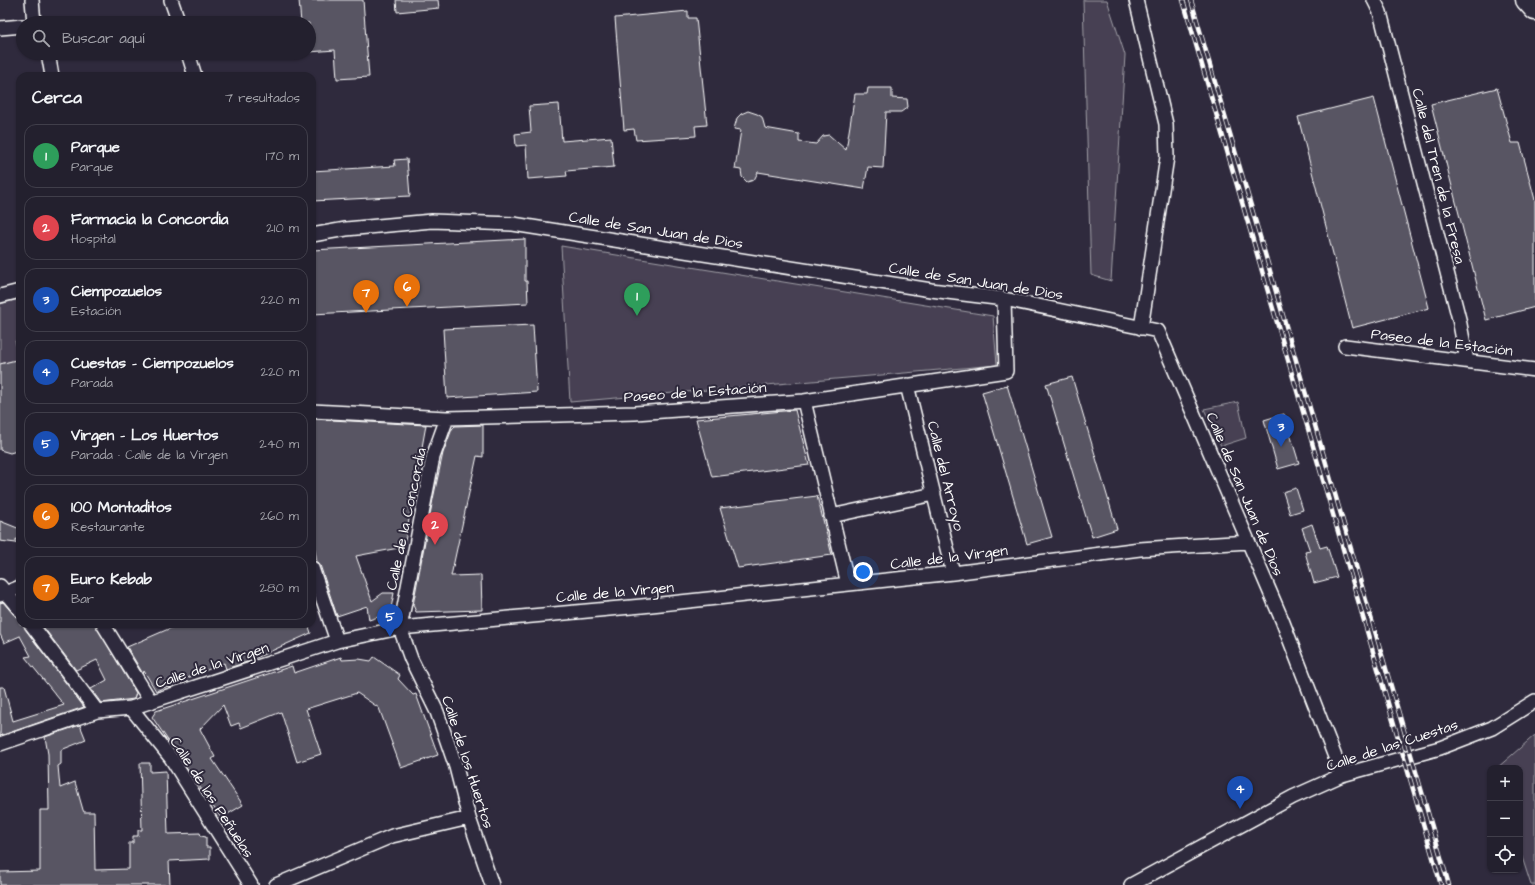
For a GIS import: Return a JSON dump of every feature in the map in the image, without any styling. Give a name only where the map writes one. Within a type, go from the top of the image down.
[{"type":"main road","points":[[1526,0],[1535,10]]},
{"type":"street","points":[[32,0],[33,16]]},
{"type":"street","points":[[171,0],[176,16]]},
{"type":"street","points":[[1136,0],[1166,124],[1167,157],[1141,328]]},
{"type":"street","name":"Calle del Tren de la Fresa","points":[[1374,0],[1380,12],[1457,311],[1467,361]]},
{"type":"street","points":[[0,28],[16,27]]},
{"type":"street","points":[[49,60],[51,72]]},
{"type":"street","points":[[190,60],[194,72]]},
{"type":"street","name":"Calle de San Juan de Dios","points":[[316,234],[432,221],[513,224],[932,290],[1004,299],[1158,331],[1284,627],[1342,775]]},
{"type":"street","points":[[0,296],[16,291]]},
{"type":"street","name":"Paseo de la Estación","points":[[316,411],[447,418],[635,413],[804,401],[1006,371],[1004,299]]},
{"type":"street","name":"Paseo de la Estación","points":[[1345,346],[1535,370]]},
{"type":"street","name":"Calle del Arroyo","points":[[907,385],[953,573]]},
{"type":"street","points":[[804,401],[848,584]]},
{"type":"street","name":"Calle de la Concordia","points":[[400,628],[433,458],[447,418]]},
{"type":"street","points":[[832,516],[934,494]]},
{"type":"street","name":"Calle de la Virgen","points":[[0,744],[97,711],[131,708],[151,702],[337,641],[400,628],[953,573],[1140,549],[1248,542]]},
{"type":"street","points":[[316,580],[337,641]]},
{"type":"street","points":[[2,591],[16,588]]},
{"type":"street","points":[[2,591],[16,606]]},
{"type":"street","points":[[34,628],[97,711]]},
{"type":"street","points":[[105,628],[151,702]]},
{"type":"street","name":"Calle de los Huertos","points":[[400,628],[411,659],[437,712],[456,767],[469,818],[492,885]]},
{"type":"street","name":"Calle de las Cuestas","points":[[1132,885],[1293,797],[1342,775],[1440,748],[1492,728],[1535,701]]},
{"type":"street","name":"Calle de las Peñuelas","points":[[131,708],[171,758],[251,885]]},
{"type":"street","points":[[276,885],[392,836],[469,818]]},
{"type":"shaded area","points":[[1083,0],[1107,0],[1125,55],[1111,281],[1091,275]]},
{"type":"shaded area","points":[[561,246],[993,316],[997,365],[570,402]]},
{"type":"shaded area","points":[[16,300],[16,360],[0,364],[0,304]]},
{"type":"shaded area","points":[[1238,402],[1246,438],[1221,446],[1204,409]]},
{"type":"shaded area","points":[[1535,735],[1535,885],[1531,885],[1523,860],[1523,765],[1500,765]]},
{"type":"building","points":[[299,0],[363,0],[369,77],[337,79],[335,50],[316,51],[316,16],[300,16]]},
{"type":"building","points":[[396,0],[438,0],[439,8],[397,12]]},
{"type":"building","points":[[688,11],[688,18],[696,18],[707,125],[695,126],[696,136],[636,140],[634,129],[624,130],[615,18]]},
{"type":"building","points":[[868,88],[892,88],[892,98],[907,99],[908,107],[901,112],[886,112],[883,168],[868,167],[864,189],[758,172],[754,180],[747,182],[742,177],[741,170],[735,169],[741,130],[734,129],[737,118],[741,114],[748,111],[757,114],[762,117],[765,128],[799,134],[799,142],[816,144],[823,136],[829,135],[846,150],[855,94],[867,94]]},
{"type":"building","points":[[1497,88],[1512,143],[1520,143],[1535,200],[1535,307],[1486,320],[1431,104]]},
{"type":"building","points":[[1374,98],[1429,308],[1352,328],[1298,117]]},
{"type":"building","points":[[559,104],[562,141],[611,137],[614,167],[566,171],[567,176],[528,179],[526,145],[516,146],[515,134],[531,132],[529,106]]},
{"type":"building","points":[[407,159],[410,196],[316,201],[316,171],[395,166],[394,160]]},
{"type":"building","points":[[525,239],[525,281],[527,281],[528,303],[316,314],[316,250]]},
{"type":"building","points":[[533,325],[537,392],[447,398],[443,329]]},
{"type":"building","points":[[16,360],[16,451],[10,453],[0,450],[0,364]]},
{"type":"building","points":[[1072,377],[1117,529],[1092,537],[1046,384]]},
{"type":"building","points":[[1007,385],[1052,537],[1027,544],[982,392]]},
{"type":"building","points":[[795,410],[809,465],[712,477],[696,419]]},
{"type":"building","points":[[1284,414],[1299,463],[1278,469],[1264,420]]},
{"type":"building","points":[[316,419],[426,425],[404,547],[356,556],[372,601],[383,593],[394,593],[390,613],[369,620],[367,606],[337,616],[320,565],[317,562]]},
{"type":"building","points":[[483,425],[483,457],[477,456],[451,576],[481,575],[482,610],[416,612],[413,605],[443,453],[452,429],[455,426]]},
{"type":"building","points":[[1296,488],[1303,510],[1290,514],[1283,492]]},
{"type":"building","points":[[817,496],[832,555],[738,568],[720,508]]},
{"type":"building","points":[[0,521],[16,527],[16,543],[0,541]]},
{"type":"building","points":[[1312,524],[1320,548],[1327,546],[1337,577],[1314,583],[1305,552],[1310,551],[1302,528]]},
{"type":"building","points":[[3,602],[16,616],[16,628],[25,628],[84,707],[0,736],[0,687],[4,687],[13,721],[64,705],[25,657],[31,656],[20,636],[4,643],[0,634],[0,603]]},
{"type":"building","points":[[44,628],[97,628],[136,693],[134,699],[101,703],[91,689],[107,680],[97,660],[76,670]]},
{"type":"building","points":[[171,628],[309,628],[311,633],[247,662],[226,669],[224,663],[156,691],[144,671],[143,674],[127,647]]},
{"type":"building","points":[[341,657],[342,660],[359,659],[371,661],[374,657],[400,675],[398,679],[413,695],[416,694],[438,755],[401,768],[379,708],[357,693],[306,709],[321,754],[297,762],[281,712],[241,728],[239,723],[231,726],[223,705],[200,729],[215,757],[212,759],[243,805],[221,818],[152,717],[156,711],[292,666],[294,673]]},
{"type":"building","points":[[80,725],[86,740],[61,750],[61,764],[58,766],[60,788],[75,782],[84,812],[94,812],[95,870],[129,869],[129,843],[133,843],[133,836],[138,836],[138,830],[142,830],[140,763],[150,763],[150,772],[166,771],[168,834],[200,833],[201,836],[206,837],[206,847],[210,847],[210,859],[169,861],[170,885],[0,885],[0,872],[40,871],[40,810],[49,810],[48,754],[45,737]]},
{"type":"railway","points":[[1183,0],[1441,885]]},
{"type":"railway","points":[[1191,0],[1449,885]]},
{"type":"place","name":"100 Montaditos","points":[[407,307]]},
{"type":"place","name":"Euro Kebab","points":[[366,313]]},
{"type":"place","name":"Parque","points":[[637,316]]},
{"type":"place","name":"Ciempozuelos","points":[[1281,447]]},
{"type":"place","name":"Farmacia la Concordia","points":[[435,545]]},
{"type":"place","name":"Virgen - Los Huertos","points":[[390,637]]},
{"type":"place","name":"Cuestas - Ciempozuelos","points":[[1240,809]]}]
